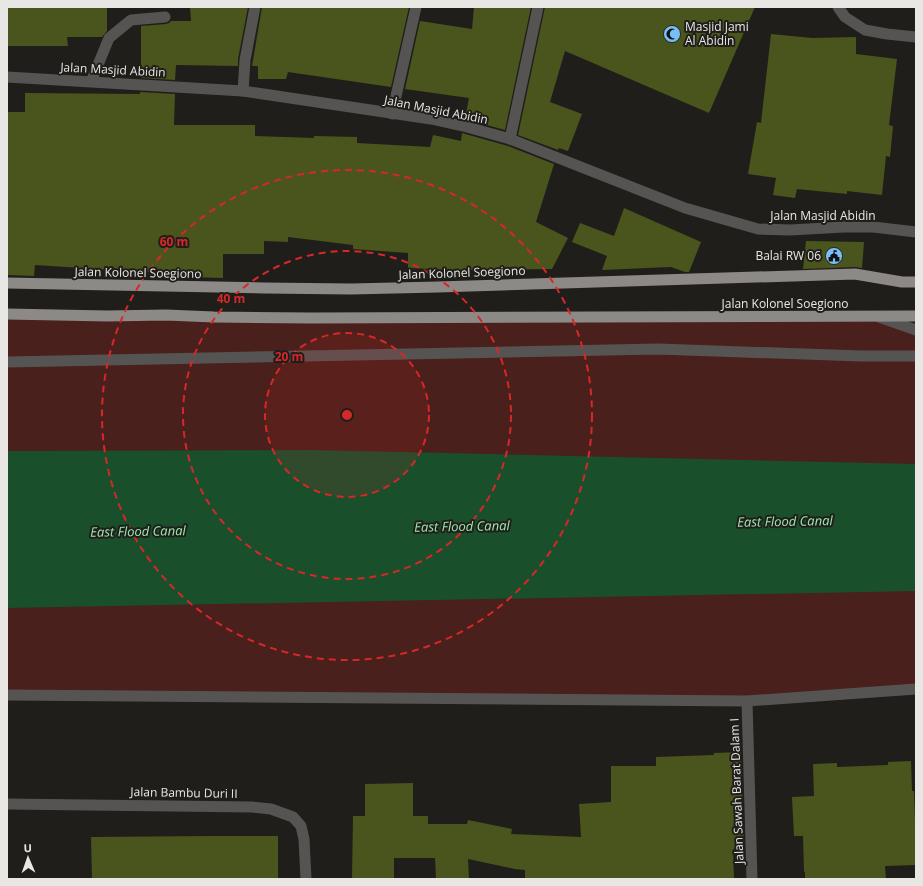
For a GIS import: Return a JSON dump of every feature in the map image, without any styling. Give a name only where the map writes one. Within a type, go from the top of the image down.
[{"type":"main road","name":"Jalan Kolonel Soegiono","points":[[7,283],[351,289],[855,274],[902,282],[916,282]]},
{"type":"main road","name":"Jalan Kolonel Soegiono","points":[[7,314],[311,318],[916,316]]},
{"type":"street","points":[[243,91],[245,60],[254,7]]},
{"type":"street","points":[[392,114],[416,7]]},
{"type":"street","points":[[510,139],[538,7]]},
{"type":"street","points":[[838,7],[845,17],[865,30],[916,37]]},
{"type":"street","points":[[92,82],[109,38],[130,20],[165,17]]},
{"type":"street","name":"Jalan Masjid Abidin","points":[[7,77],[243,91],[430,119],[467,127],[510,139],[685,208],[758,229],[790,230],[873,227],[916,232]]},
{"type":"street","points":[[877,316],[916,330]]},
{"type":"street","points":[[7,362],[658,349],[861,356],[916,356]]},
{"type":"street","points":[[7,695],[747,701],[916,689]]},
{"type":"street","name":"Jalan Sawah Barat Dalam I","points":[[747,701],[752,879]]},
{"type":"street","name":"Jalan Bambu Duri II","points":[[7,804],[252,807],[271,809],[293,817],[301,826],[304,839],[306,879]]},
{"type":"shaded area","points":[[7,314],[877,316],[916,330],[916,689],[747,701],[7,695]]},
{"type":"water","name":"East Flood Canal","points":[[312,450],[916,464],[916,591],[7,608],[7,451]]},
{"type":"building","points":[[7,7],[107,7],[107,31],[102,37],[67,37],[68,46],[7,46]]},
{"type":"building","points":[[190,7],[248,7],[238,66],[176,65],[175,80],[141,78],[141,26],[166,24],[171,21],[191,21]]},
{"type":"building","points":[[262,7],[409,7],[391,87],[288,72],[286,79],[258,79],[258,66],[252,66]]},
{"type":"building","points":[[474,7],[531,7],[505,130],[465,119],[469,98],[405,89],[420,21],[472,29]]},
{"type":"building","name":"Masjid Jami Al Abidin","points":[[545,7],[755,7],[709,113],[565,51],[550,102],[582,114],[568,151],[559,148],[558,150],[518,135]]},
{"type":"building","points":[[771,34],[812,38],[856,37],[856,54],[897,59],[889,125],[893,126],[890,157],[886,156],[882,195],[847,191],[847,194],[797,189],[795,198],[773,195],[776,178],[748,174],[757,122],[761,123]]},
{"type":"building","points":[[140,92],[175,94],[174,125],[255,125],[255,136],[314,138],[314,136],[357,137],[357,143],[430,147],[433,135],[461,141],[462,133],[508,146],[554,164],[536,222],[568,238],[552,269],[453,270],[408,268],[408,253],[353,249],[353,245],[288,237],[288,242],[264,241],[264,254],[223,254],[223,278],[191,277],[191,275],[35,265],[34,276],[7,275],[7,112],[25,112],[25,93],[140,94]]},
{"type":"building","points":[[624,208],[701,242],[689,272],[671,267],[602,270],[607,256],[572,242],[580,223],[614,236]]},
{"type":"building","name":"Balai RW 06","points":[[806,241],[864,242],[862,268],[803,269]]},
{"type":"building","points":[[741,752],[744,849],[733,849],[734,879],[525,879],[525,870],[468,859],[469,879],[436,879],[435,858],[394,858],[394,879],[352,879],[353,816],[365,816],[365,784],[413,783],[413,816],[428,816],[428,824],[467,824],[468,820],[512,829],[511,834],[581,837],[579,804],[611,802],[611,766],[656,766],[656,757],[714,755],[714,753]]},
{"type":"building","points":[[911,761],[912,791],[914,791],[916,821],[916,865],[885,866],[886,879],[805,879],[803,836],[794,836],[792,797],[814,796],[813,764],[837,763],[837,767],[888,765],[888,762]]},
{"type":"building","points":[[278,836],[278,879],[92,879],[91,837]]},
{"type":"place","name":"Masjid Jami Al Abidin","points":[[672,34]]},
{"type":"place","name":"Balai RW 06","points":[[834,256]]}]
